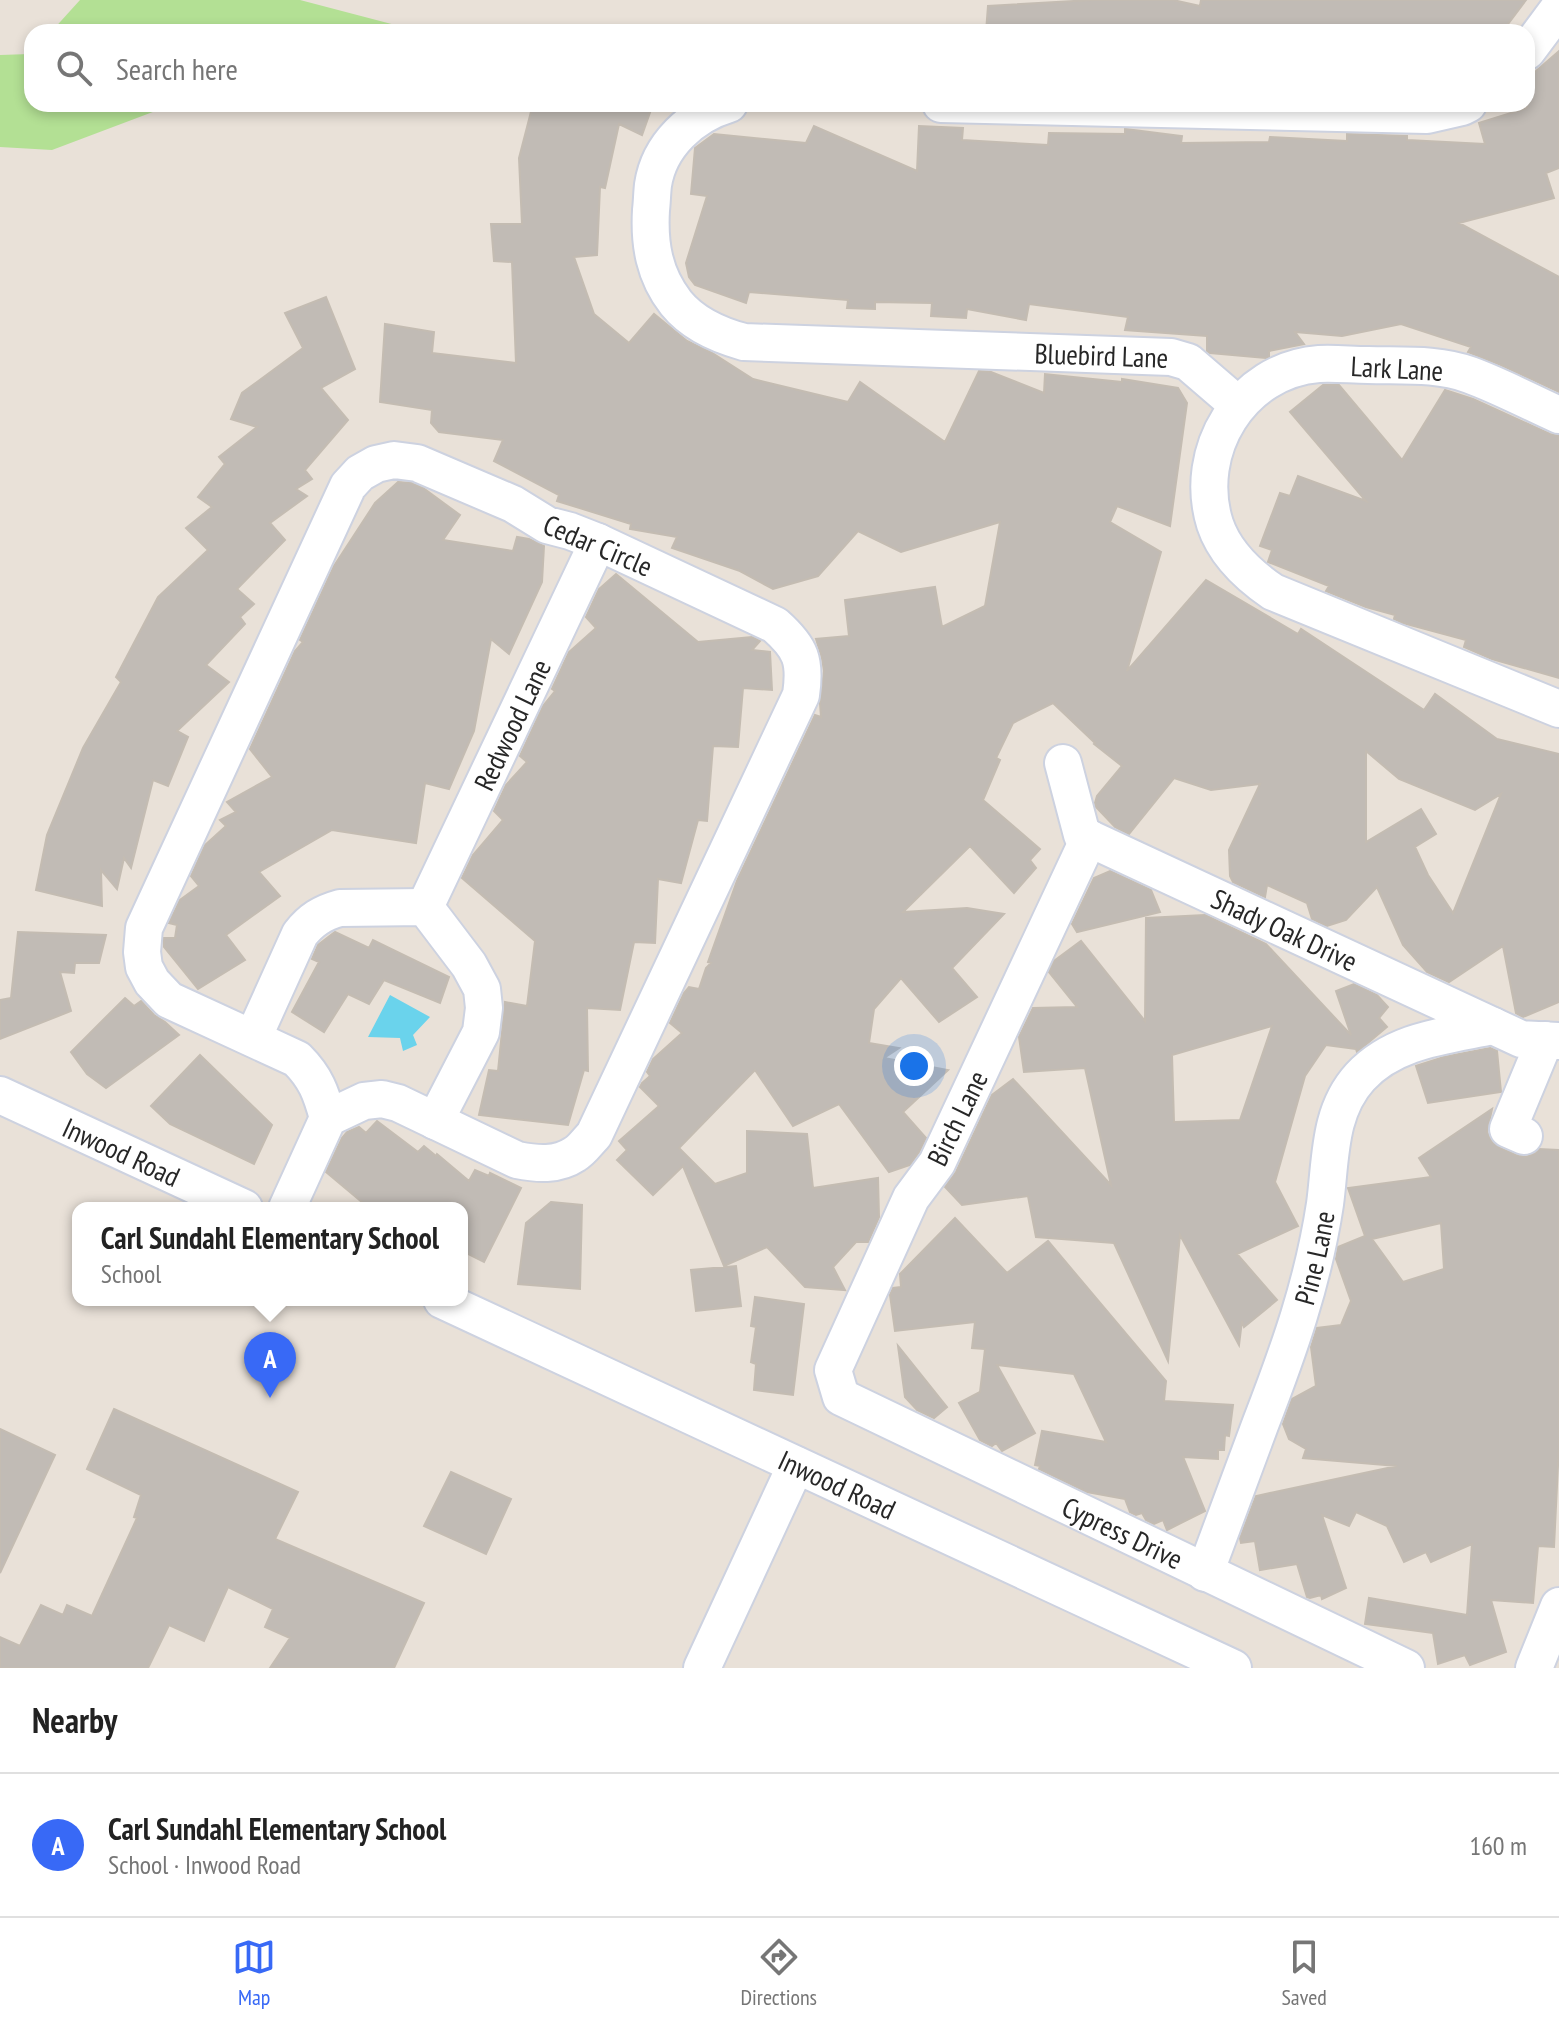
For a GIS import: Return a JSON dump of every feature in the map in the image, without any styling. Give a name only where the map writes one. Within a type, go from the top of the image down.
[{"type":"street","points":[[1535,40],[1559,8]]},
{"type":"street","name":"Bluebird Lane","points":[[707,112],[677,136],[665,152],[653,183],[650,229],[651,251],[663,284],[678,305],[701,325],[724,337],[744,342],[1171,357],[1188,362],[1238,405]]},
{"type":"street","points":[[1294,112],[1427,115],[1440,112]]},
{"type":"street","name":"Lark Lane","points":[[1238,405],[1262,383],[1289,370],[1318,364],[1440,367],[1468,374],[1559,415]]},
{"type":"street","points":[[1238,405],[1214,447],[1209,476],[1210,503],[1227,549],[1249,575],[1273,592],[1559,709]]},
{"type":"street","name":"Cedar Circle","points":[[394,460],[417,463],[513,504],[547,525],[598,542],[775,625],[789,638],[800,655],[804,675],[801,695],[594,1135],[575,1154],[551,1164],[517,1160],[398,1103],[382,1099],[364,1101],[328,1118],[319,1088],[310,1072],[297,1059],[253,1038],[169,1000],[152,982],[144,967],[144,928],[348,486],[360,473],[376,464],[394,460]]},
{"type":"street","name":"Redwood Lane","points":[[425,907],[598,542]]},
{"type":"street","points":[[1063,763],[1082,835],[1089,838]]},
{"type":"street","name":"Shady Oak Drive","points":[[1089,838],[1521,1039],[1552,1041]]},
{"type":"street","name":"Birch Lane","points":[[841,1397],[833,1370],[911,1198],[937,1163],[1089,838]]},
{"type":"street","points":[[253,1038],[300,934],[311,920],[340,908],[425,907],[469,965],[482,989],[484,1008],[481,1032],[435,1121]]},
{"type":"street","name":"Pine Lane","points":[[1205,1573],[1293,1340],[1325,1204],[1333,1129],[1341,1106],[1357,1080],[1375,1063],[1396,1050],[1419,1041],[1493,1026]]},
{"type":"street","points":[[1524,1136],[1508,1129],[1552,1041]]},
{"type":"street","name":"Inwood Road","points":[[0,1095],[231,1202]]},
{"type":"street","points":[[290,1202],[328,1118]]},
{"type":"street","name":"Inwood Road","points":[[455,1306],[1233,1668]]},
{"type":"street","name":"Cypress Drive","points":[[841,1397],[1406,1668]]},
{"type":"street","points":[[702,1668],[796,1465]]},
{"type":"street","points":[[1534,1668],[1559,1606]]},
{"type":"green space","points":[[80,0],[300,0],[392,24],[58,24]]},
{"type":"green space","points":[[24,54],[24,112],[153,112],[52,150],[0,147],[0,55]]},
{"type":"water","points":[[390,995],[430,1017],[413,1035],[417,1045],[403,1051],[400,1038],[368,1037]]},
{"type":"building","points":[[1091,0],[1173,0],[1200,6],[1201,0],[1526,0],[1508,24],[987,24],[988,6]]},
{"type":"building","points":[[1559,51],[1559,168],[1546,173],[1554,198],[1459,223],[1559,277],[1559,392],[1468,352],[1471,347],[1401,324],[1342,336],[1295,332],[1304,344],[1269,351],[1266,358],[1210,353],[1207,351],[1207,336],[1125,330],[1128,317],[1029,304],[1026,320],[967,309],[966,318],[931,316],[932,303],[875,302],[875,309],[847,308],[848,300],[749,292],[746,303],[695,285],[689,277],[686,263],[707,196],[691,194],[695,148],[714,134],[806,143],[814,126],[917,171],[919,126],[963,128],[962,140],[1048,145],[1049,133],[1125,134],[1125,129],[1182,136],[1181,143],[1269,142],[1270,137],[1347,141],[1347,134],[1485,144],[1479,123],[1514,112],[1535,112],[1535,72]]},
{"type":"building","points":[[531,112],[650,112],[642,135],[619,124],[605,188],[600,187],[597,255],[574,257],[594,314],[629,343],[654,314],[687,341],[753,379],[848,402],[860,382],[945,442],[979,371],[991,372],[1044,393],[1045,374],[1122,382],[1122,379],[1178,388],[1187,403],[1170,526],[1117,506],[1110,522],[1161,552],[1127,671],[1206,580],[1298,634],[1301,629],[1424,710],[1435,694],[1497,739],[1559,754],[1559,1002],[1523,1017],[1516,1013],[1503,946],[1449,982],[1427,972],[1403,945],[1377,887],[1346,920],[1327,926],[1312,919],[1307,903],[1267,885],[1265,897],[1233,882],[1229,850],[1260,784],[1211,790],[1174,778],[1129,834],[1115,827],[1095,803],[1097,796],[1122,766],[1094,744],[1053,703],[1013,723],[996,758],[1000,760],[983,800],[1040,849],[1030,860],[1036,868],[1014,893],[970,846],[903,912],[967,908],[1004,914],[952,968],[977,997],[939,1022],[901,978],[874,1009],[869,1043],[899,1048],[884,1058],[948,1070],[903,1112],[926,1138],[910,1165],[889,1172],[839,1104],[793,1126],[755,1070],[679,1148],[715,1184],[747,1173],[747,1131],[807,1134],[813,1188],[878,1178],[879,1217],[868,1242],[856,1242],[833,1267],[845,1290],[805,1287],[767,1247],[724,1266],[683,1166],[653,1195],[617,1160],[627,1150],[619,1141],[659,1106],[640,1087],[650,1076],[647,1072],[653,1059],[682,1033],[670,1023],[689,987],[699,989],[706,968],[711,963],[708,962],[737,881],[815,715],[821,717],[824,671],[816,639],[849,636],[845,600],[935,587],[942,627],[985,606],[1000,522],[901,552],[858,531],[818,576],[773,589],[740,571],[672,548],[677,537],[630,529],[631,524],[557,501],[559,495],[494,461],[503,440],[439,432],[431,423],[432,410],[380,402],[385,324],[434,332],[432,353],[516,363],[512,262],[494,261],[491,224],[522,224],[519,158]],"holes":[[[1366,751],[1399,779],[1475,810],[1501,794],[1453,913],[1428,875],[1415,847],[1436,834],[1421,809],[1366,842]]]},
{"type":"building","points":[[326,297],[355,369],[321,388],[348,420],[305,470],[312,479],[296,489],[307,496],[270,523],[285,540],[237,589],[254,604],[240,617],[245,624],[206,665],[229,682],[177,731],[188,737],[168,786],[153,780],[131,868],[124,858],[117,889],[101,870],[102,906],[36,890],[47,835],[83,748],[121,682],[116,677],[158,597],[208,550],[186,528],[212,507],[198,497],[225,464],[219,457],[257,427],[231,419],[242,393],[303,348],[285,313]]},
{"type":"building","points":[[1323,385],[1339,385],[1402,460],[1445,390],[1559,436],[1559,678],[1492,659],[1464,647],[1466,640],[1403,623],[1394,619],[1395,615],[1326,591],[1329,586],[1268,562],[1272,550],[1260,546],[1280,493],[1290,496],[1298,476],[1366,501],[1290,412]]},
{"type":"building","points":[[398,482],[423,488],[460,515],[443,540],[513,551],[517,537],[544,546],[542,582],[509,654],[491,639],[474,731],[449,789],[425,783],[416,843],[332,830],[259,872],[280,896],[226,935],[245,960],[198,989],[164,947],[164,938],[175,938],[177,925],[169,923],[180,900],[199,886],[191,876],[205,845],[226,826],[220,820],[236,812],[227,802],[272,777],[250,749],[295,651],[303,642],[300,640],[334,566],[375,503]]},
{"type":"building","points":[[616,574],[698,642],[752,637],[760,641],[752,650],[770,652],[772,690],[743,688],[738,747],[713,746],[707,821],[698,820],[681,883],[658,879],[655,943],[634,942],[620,1010],[587,1008],[588,1071],[584,1070],[568,1125],[479,1115],[489,1070],[498,1071],[505,1002],[527,1006],[535,941],[462,878],[473,855],[503,820],[494,811],[506,785],[527,762],[520,756],[543,706],[555,691],[552,689],[569,652],[596,628],[586,617],[599,589]]},
{"type":"building","points":[[1110,871],[1151,890],[1160,912],[1077,932],[1072,924],[1094,878]]},
{"type":"building","points":[[1205,915],[1266,944],[1351,1035],[1336,991],[1354,984],[1377,995],[1388,1007],[1379,1018],[1387,1027],[1357,1052],[1356,1049],[1326,1045],[1305,1076],[1275,1182],[1298,1226],[1237,1254],[1277,1300],[1244,1327],[1242,1321],[1239,1345],[1180,1235],[1168,1361],[1114,1243],[1036,1237],[1028,1196],[962,1205],[945,1187],[956,1172],[992,1095],[1013,1079],[1111,1185],[1085,1068],[1024,1072],[1019,1037],[1033,1008],[1077,1007],[1049,972],[1054,961],[1081,941],[1145,1021],[1146,918]],"holes":[[[1272,1026],[1240,1120],[1174,1122],[1172,1055]]]},
{"type":"building","points":[[18,932],[106,935],[99,963],[75,963],[74,973],[60,972],[71,1011],[0,1039],[0,1000],[11,998]]},
{"type":"building","points":[[335,932],[369,948],[373,940],[449,977],[440,1003],[384,980],[369,1004],[348,994],[324,1032],[292,1012],[319,962],[312,959],[318,945]]},
{"type":"building","points":[[125,998],[134,1006],[141,1001],[179,1035],[106,1088],[87,1074],[71,1052]]},
{"type":"building","points":[[1490,1048],[1497,1051],[1501,1092],[1428,1103],[1416,1066]]},
{"type":"building","points":[[200,1055],[272,1125],[254,1164],[170,1124],[151,1106]]},
{"type":"building","points":[[1492,1109],[1487,1132],[1492,1142],[1500,1148],[1526,1157],[1539,1149],[1559,1150],[1559,1445],[1554,1547],[1538,1546],[1533,1603],[1491,1600],[1506,1652],[1470,1665],[1465,1655],[1438,1664],[1433,1633],[1365,1624],[1369,1598],[1467,1615],[1472,1544],[1431,1562],[1426,1552],[1404,1562],[1387,1526],[1356,1512],[1349,1526],[1322,1515],[1346,1588],[1322,1599],[1321,1595],[1307,1597],[1297,1564],[1260,1570],[1255,1541],[1241,1543],[1240,1538],[1256,1496],[1397,1466],[1303,1458],[1306,1449],[1289,1439],[1283,1424],[1292,1399],[1316,1386],[1311,1347],[1317,1328],[1341,1325],[1351,1301],[1336,1259],[1338,1247],[1365,1236],[1348,1188],[1431,1177],[1419,1158]],"holes":[[[1441,1223],[1444,1269],[1403,1282],[1372,1239]]]},
{"type":"building","points":[[377,1121],[418,1152],[424,1146],[437,1154],[469,1181],[475,1170],[489,1176],[490,1173],[521,1188],[484,1262],[468,1254],[468,1202],[362,1202],[326,1172],[347,1132],[359,1127],[366,1133]]},
{"type":"building","points":[[551,1202],[582,1205],[580,1289],[518,1284],[526,1223]]},
{"type":"building","points":[[955,1218],[1007,1273],[1048,1241],[1166,1381],[1164,1401],[1233,1405],[1229,1436],[1225,1435],[1224,1450],[1218,1450],[1218,1459],[1183,1457],[1205,1511],[1167,1530],[1163,1520],[1154,1524],[1146,1520],[1142,1513],[1136,1515],[1130,1512],[1125,1499],[1087,1492],[1035,1465],[1042,1431],[1106,1442],[1074,1374],[997,1365],[1035,1433],[1002,1451],[996,1443],[992,1446],[980,1440],[959,1403],[980,1392],[985,1349],[972,1348],[975,1322],[895,1331],[890,1295],[893,1288],[901,1287],[900,1274]]},
{"type":"building","points":[[736,1266],[741,1306],[696,1311],[691,1270]]},
{"type":"building","points":[[755,1297],[804,1304],[793,1395],[754,1390],[756,1364],[751,1362],[756,1327],[751,1326]]},
{"type":"building","points":[[898,1346],[947,1407],[934,1418],[917,1410],[905,1397]]},
{"type":"building","points":[[114,1409],[298,1492],[275,1539],[424,1603],[394,1668],[270,1668],[290,1638],[265,1627],[273,1609],[228,1587],[204,1641],[169,1625],[148,1668],[0,1668],[0,1637],[20,1646],[41,1605],[63,1615],[67,1605],[92,1616],[137,1518],[134,1517],[141,1495],[87,1469]]},
{"type":"building","points":[[0,1429],[55,1455],[0,1573]]},
{"type":"building","points":[[451,1472],[511,1499],[486,1554],[424,1526]]},
{"type":"place","name":"Carl Sundahl Elementary School","points":[[270,1398]]}]
